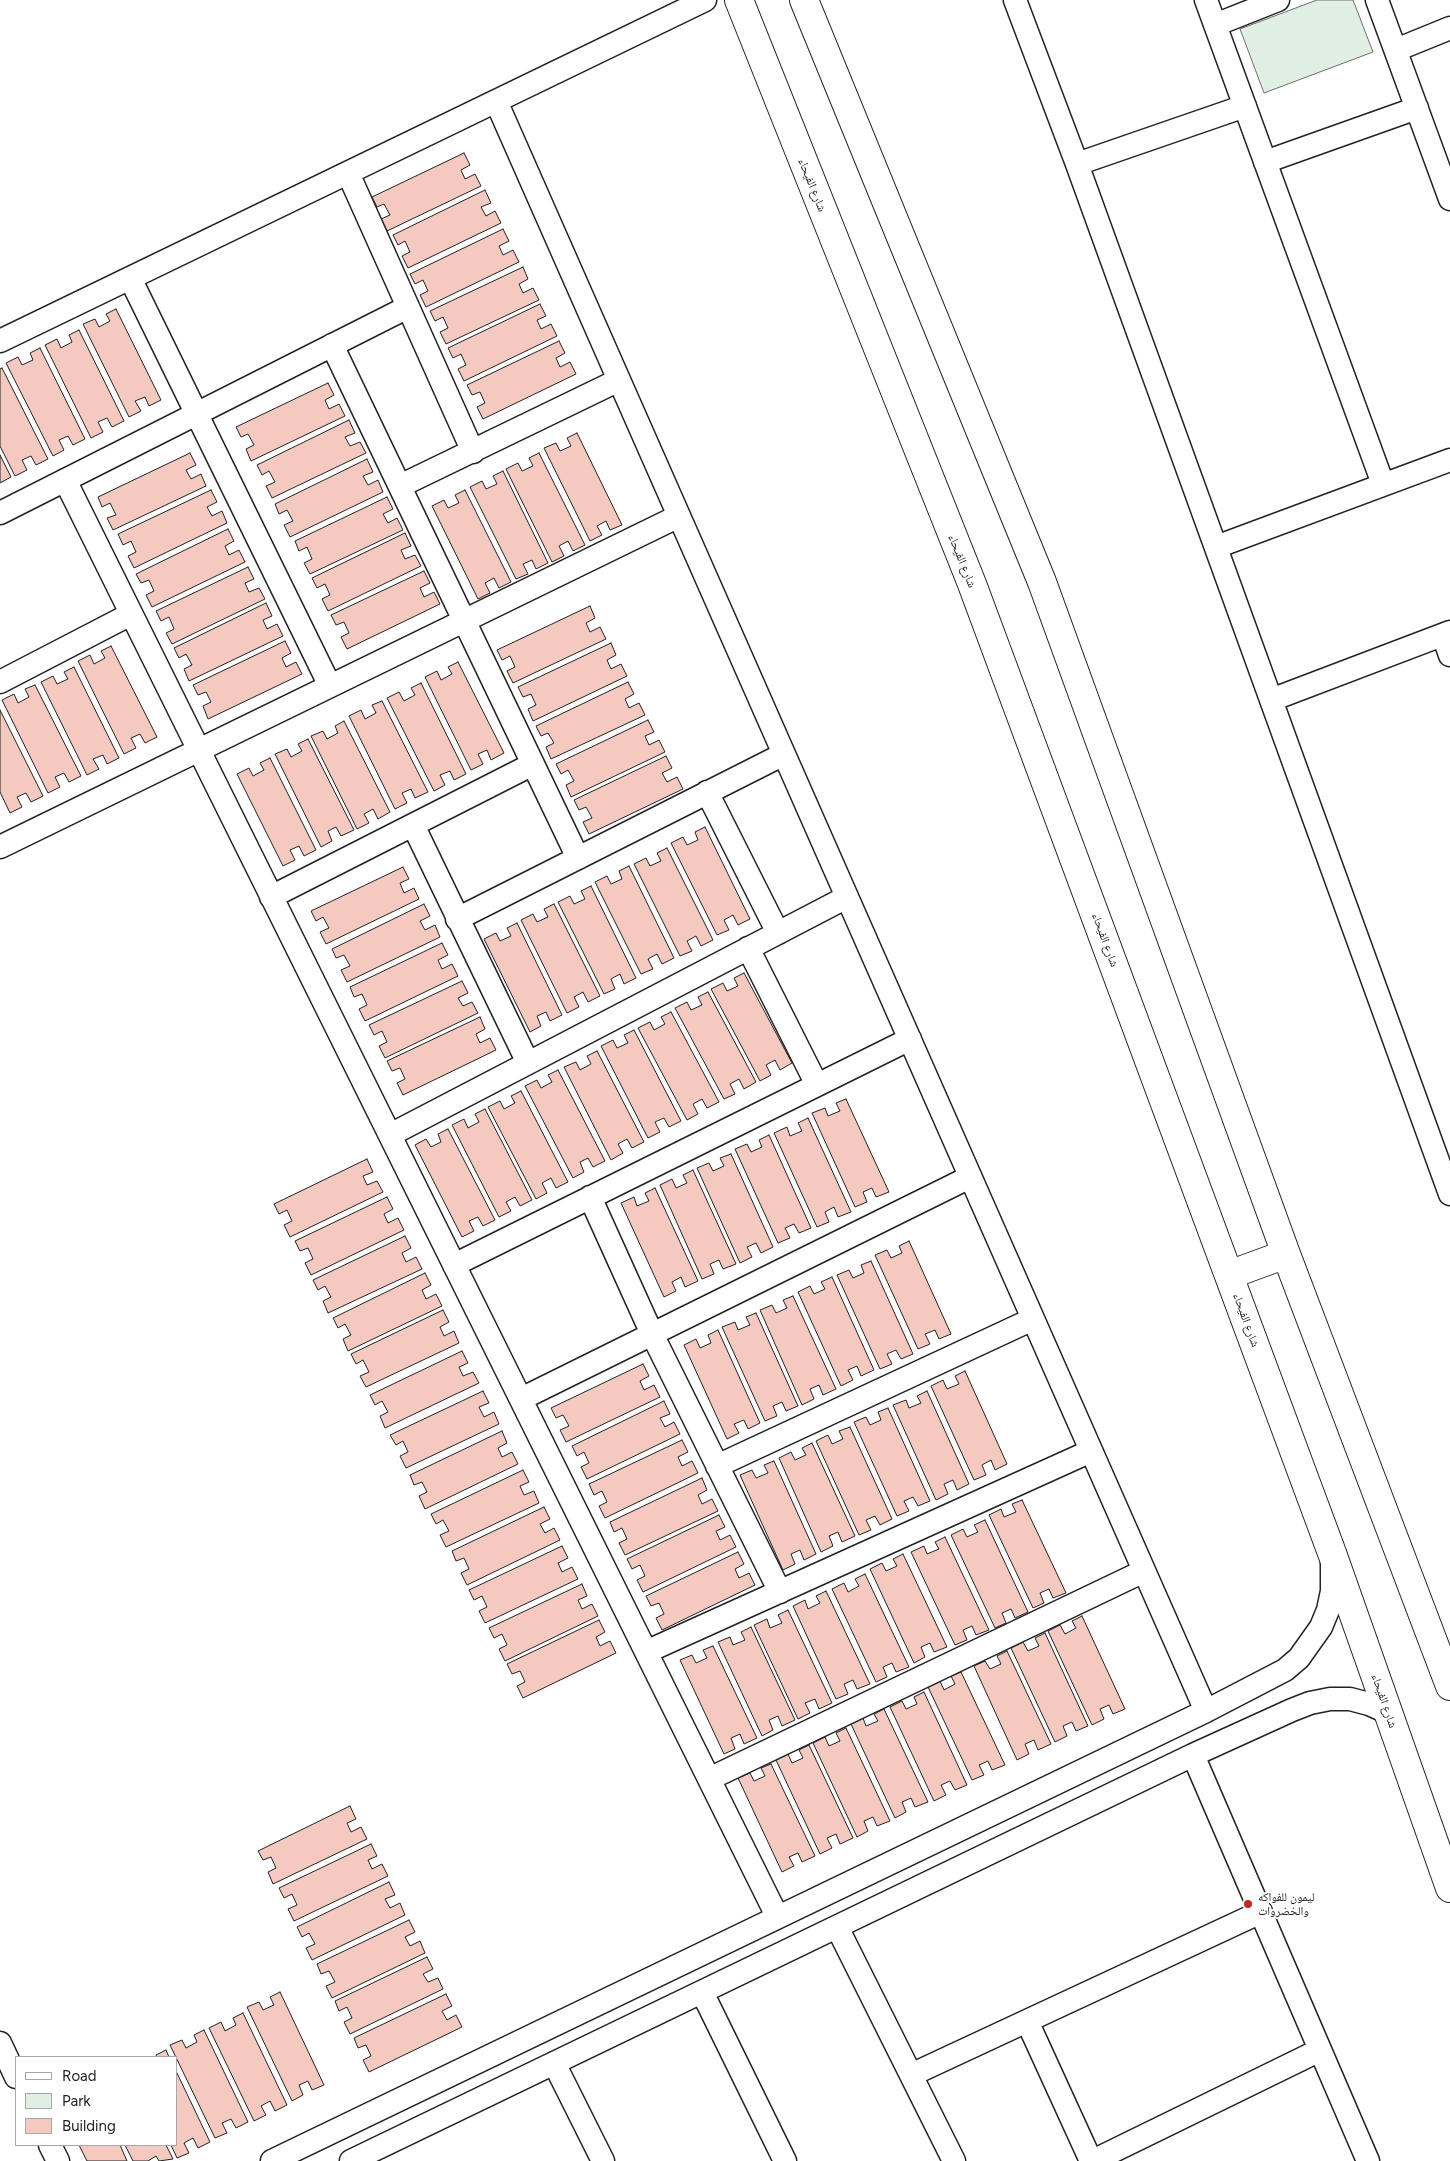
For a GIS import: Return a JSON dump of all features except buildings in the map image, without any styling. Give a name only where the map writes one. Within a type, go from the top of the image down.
[{"type":"highway","name":"شارع الفيحاء","points":[[739,0],[972,584],[1332,1553],[1450,1888]]},
{"type":"highway","points":[[804,0],[1042,582],[1286,1254],[1450,1686]]},
{"type":"highway","points":[[1229,1275],[1286,1254]]},
{"type":"street","points":[[0,341],[705,0]]},
{"type":"street","points":[[1015,0],[1077,164],[1271,700],[1444,1161],[1450,1194]]},
{"type":"street","points":[[1206,0],[1383,484]]},
{"type":"street","points":[[1215,25],[1278,0]]},
{"type":"street","points":[[1377,0],[1450,199]]},
{"type":"street","points":[[1396,50],[1450,28]]},
{"type":"street","points":[[496,101],[1206,1711]]},
{"type":"street","points":[[1077,164],[1245,106]]},
{"type":"street","points":[[1265,162],[1417,108]]},
{"type":"street","points":[[348,173],[473,452]]},
{"type":"street","points":[[130,278],[330,686]]},
{"type":"street","points":[[0,513],[408,307]]},
{"type":"street","points":[[332,345],[578,858]]},
{"type":"street","points":[[400,486],[619,380]]},
{"type":"street","points":[[1216,547],[1450,460]]},
{"type":"street","points":[[65,480],[777,1916]]},
{"type":"street","points":[[0,847],[679,516]]},
{"type":"street","points":[[0,682],[131,614]]},
{"type":"street","points":[[1271,700],[1448,641]]},
{"type":"street","points":[[457,919],[784,754]]},
{"type":"street","points":[[272,897],[533,764]]},
{"type":"street","points":[[707,792],[778,933]]},
{"type":"street","points":[[413,825],[528,1063]]},
{"type":"street","points":[[390,1135],[847,897]]},
{"type":"street","points":[[748,948],[817,1086]]},
{"type":"street","points":[[454,1265],[910,1039]]},
{"type":"street","points":[[521,1399],[970,1177]]},
{"type":"street","points":[[590,1198],[652,1334],[780,1592]]},
{"type":"street","points":[[717,1466],[1033,1319]]},
{"type":"street","points":[[646,1652],[1091,1451]]},
{"type":"street","points":[[272,2161],[777,1916],[1206,1711],[1285,1670],[1312,1643],[1328,1610],[1333,1572],[1332,1553]]},
{"type":"street","points":[[709,1779],[1144,1571]]},
{"type":"street","points":[[351,2161],[1193,1755],[1310,1703],[1350,1700],[1369,1704],[1388,1712]]},
{"type":"street","points":[[1193,1755],[1368,2161]]},
{"type":"street","points":[[940,1838],[955,1870]]},
{"type":"street","points":[[911,2075],[1261,1912]]},
{"type":"street","points":[[837,1927],[954,2161]]},
{"type":"street","points":[[702,1992],[786,2161]]},
{"type":"street","points":[[1026,2021],[1092,2161],[1320,2050]]},
{"type":"street","points":[[0,2043],[15,2074]]},
{"type":"street","points":[[554,2064],[603,2161]]},
{"type":"street","points":[[50,2146],[58,2161]]},
{"type":"green space","points":[[1317,0],[1353,0],[1373,52],[1264,93],[1240,29]]},
{"type":"place","name":"ليمون للفواكه والخضروات","points":[[1248,1904]]}]
